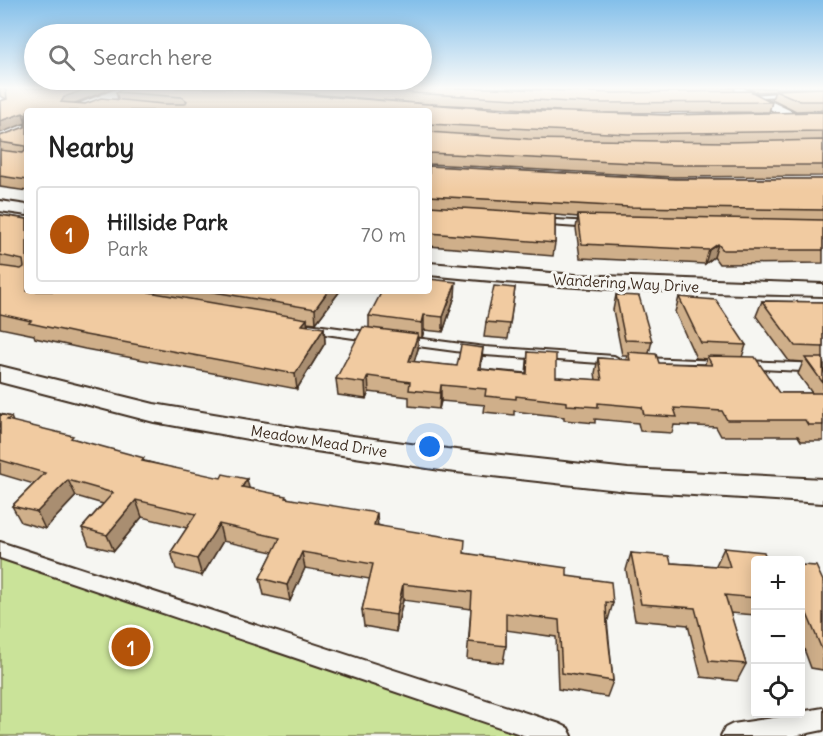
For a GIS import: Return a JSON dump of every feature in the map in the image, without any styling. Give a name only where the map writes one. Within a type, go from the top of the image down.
[{"type":"street","points":[[805,122],[823,131]]},
{"type":"street","points":[[0,206],[24,210]]},
{"type":"street","name":"Wandering Way Drive","points":[[432,269],[487,276],[640,286],[823,290]]},
{"type":"street","name":"Meadow Mead Drive","points":[[0,374],[154,413],[309,440],[447,460],[628,480],[823,492]]},
{"type":"lane","points":[[522,221],[600,225]]},
{"type":"lane","points":[[291,325],[509,352],[604,360],[823,368]]},
{"type":"lane","points":[[0,550],[560,736]]},
{"type":"lane","points":[[733,736],[823,719]]},
{"type":"green space","points":[[0,558],[525,736],[0,736]]},
{"type":"building","points":[[432,122],[823,122],[823,131],[628,134],[432,124]]},
{"type":"building","points":[[24,127],[24,146],[0,142],[0,136]]},
{"type":"building","points":[[432,132],[528,139],[727,142],[823,140],[823,165],[675,165],[432,153]]},
{"type":"building","points":[[0,150],[23,153],[24,180],[0,176]]},
{"type":"building","points":[[432,166],[675,179],[823,179],[823,210],[629,207],[432,196]]},
{"type":"building","points":[[432,206],[555,214],[555,243],[432,233]]},
{"type":"building","points":[[0,215],[24,219],[24,267],[23,260],[0,255]]},
{"type":"building","points":[[578,215],[823,220],[823,250],[723,250],[718,244],[709,250],[582,244]]},
{"type":"building","points":[[0,266],[21,269],[24,267],[24,294],[161,294],[307,319],[302,325],[324,328],[295,374],[80,334],[0,314]]},
{"type":"building","points":[[432,279],[456,282],[443,317],[424,315],[422,323],[369,316],[380,294],[432,294]]},
{"type":"building","points":[[494,286],[515,288],[510,324],[486,322]]},
{"type":"building","points":[[226,294],[326,294],[315,309]]},
{"type":"building","points":[[616,295],[639,296],[652,341],[625,340]]},
{"type":"building","points":[[679,297],[716,300],[746,345],[701,343]]},
{"type":"building","points":[[762,301],[823,302],[823,347],[795,346]]},
{"type":"building","points":[[363,327],[418,334],[409,361],[457,366],[461,345],[483,348],[479,369],[527,374],[528,352],[556,354],[556,377],[602,380],[598,358],[630,360],[628,352],[656,354],[659,363],[712,365],[707,356],[755,357],[779,393],[823,393],[823,425],[808,425],[805,420],[727,420],[722,411],[674,408],[677,417],[644,415],[642,407],[598,403],[598,407],[567,405],[567,402],[516,396],[516,399],[485,396],[486,389],[441,385],[440,393],[409,390],[410,382],[368,376],[365,383],[336,379]]},
{"type":"building","points":[[805,358],[823,358],[823,383]]},
{"type":"building","points":[[0,414],[11,417],[7,420],[73,436],[71,438],[144,458],[142,461],[221,478],[223,474],[247,479],[242,487],[286,496],[285,498],[377,513],[374,525],[465,540],[464,553],[567,568],[567,576],[611,582],[613,603],[606,602],[613,681],[562,673],[559,620],[506,613],[506,646],[469,642],[472,592],[403,584],[396,615],[362,610],[373,564],[302,552],[287,585],[260,578],[280,538],[219,524],[197,559],[171,552],[196,514],[136,500],[107,535],[82,528],[113,493],[68,480],[37,512],[12,506],[45,473],[0,460]]},
{"type":"building","points":[[724,548],[764,552],[765,556],[751,556],[751,598],[725,595],[746,664],[709,661],[695,608],[641,604],[631,553],[669,556],[671,563],[730,567]]},
{"type":"building","points":[[805,565],[816,566],[823,581],[823,652],[805,609]]},
{"type":"place","name":"Hillside Park","points":[[131,647]]}]
